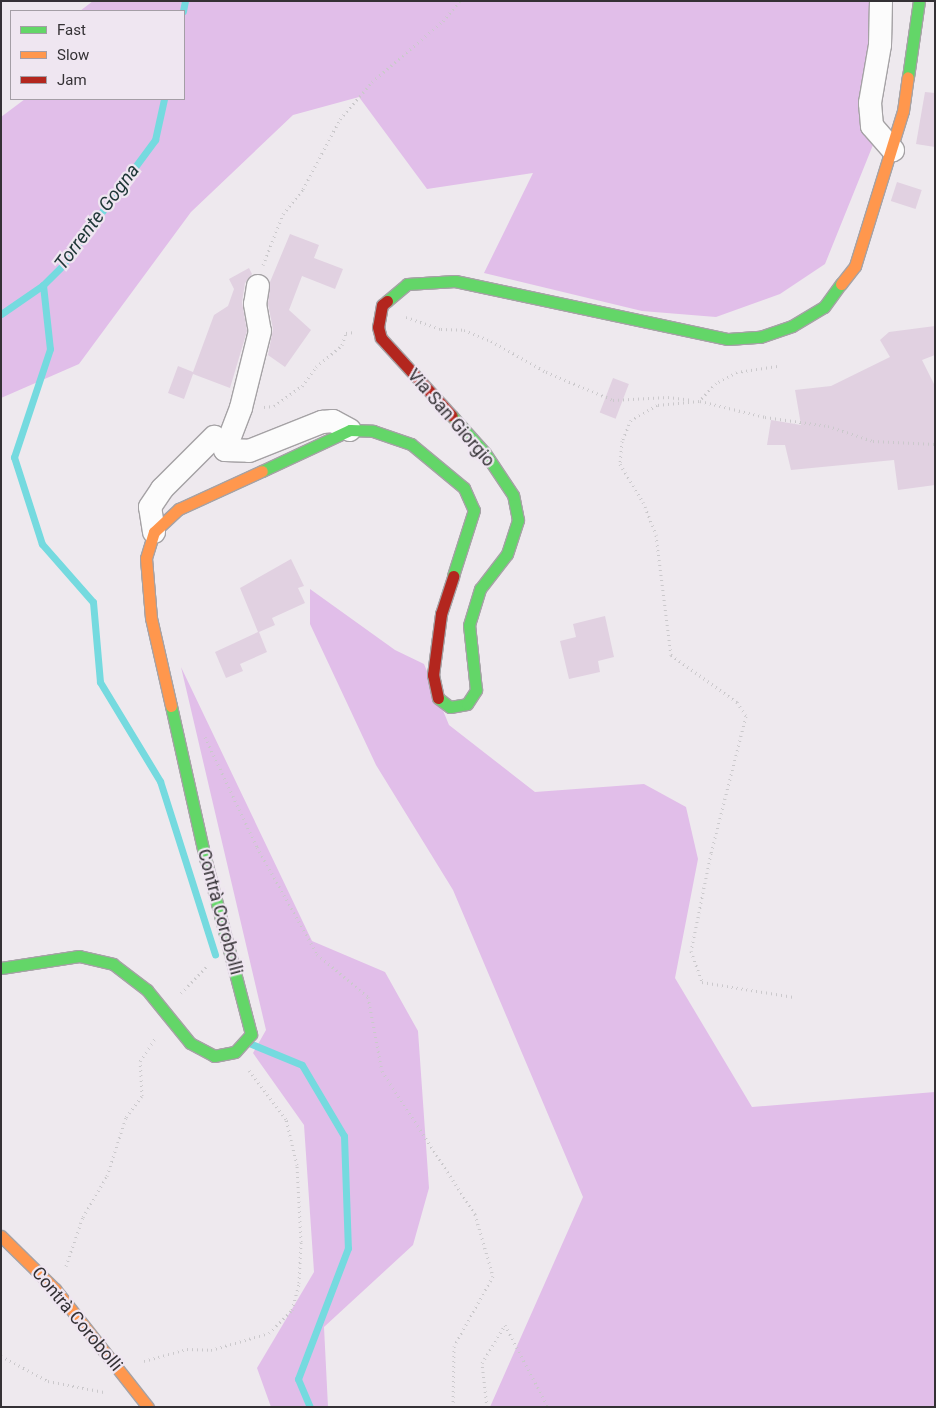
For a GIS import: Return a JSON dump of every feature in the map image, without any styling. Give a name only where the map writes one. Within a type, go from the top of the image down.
[{"type":"street","points":[[881,1],[880,45],[870,103],[872,126],[893,150]]},
{"type":"street","points":[[378,327],[382,306],[407,284],[455,281],[728,339],[768,334],[792,326],[824,307],[855,266],[893,150],[903,111],[918,1]]},
{"type":"street","points":[[258,286],[255,304],[260,331],[241,408],[225,450],[249,451],[322,422],[333,421],[350,430]]},
{"type":"street","name":"Via San Giorgio","points":[[154,532],[179,509],[350,430],[373,431],[411,444],[464,488],[474,510],[441,614],[433,674],[438,699],[450,708],[468,704],[476,690],[469,625],[480,589],[508,554],[518,520],[513,496],[485,453],[390,349],[381,338],[378,327]]},
{"type":"street","points":[[154,532],[150,507],[162,489],[214,437]]},
{"type":"street","name":"Contrà Corobolli","points":[[154,532],[146,558],[151,618],[227,947],[246,1007],[251,1034],[234,1052]]},
{"type":"street","points":[[1,968],[79,956],[113,964],[147,990],[190,1043],[214,1056],[234,1052]]},
{"type":"street","name":"Contrà Corobolli","points":[[1,1236],[56,1290],[125,1375],[148,1407]]},
{"type":"path","points":[[258,286],[268,248],[283,214],[303,189],[340,119],[372,82],[443,21],[460,1]]},
{"type":"path","points":[[241,408],[274,406],[302,386],[316,367],[342,345],[346,334],[378,327],[402,315],[441,329],[464,330],[490,341],[546,372],[613,400],[668,397],[699,401],[765,417],[828,426],[873,441],[935,444]]},
{"type":"path","points":[[777,366],[737,372],[716,383],[699,401],[658,405],[632,420],[622,441],[620,464],[643,502],[656,535],[671,655],[737,702],[746,716],[711,853],[691,951],[702,982],[794,997]]},
{"type":"path","points":[[202,730],[257,847],[317,954],[368,997],[382,1071],[475,1214],[492,1276],[454,1346],[453,1407]]},
{"type":"path","points":[[56,1290],[83,1217],[107,1176],[126,1117],[142,1096],[140,1061],[169,1017],[184,988],[227,947]]},
{"type":"path","points":[[125,1375],[139,1364],[161,1355],[187,1349],[211,1350],[269,1333],[292,1310],[299,1283],[301,1242],[297,1166],[286,1119],[265,1089],[234,1052]]},
{"type":"path","points":[[487,1407],[482,1363],[505,1325],[548,1407]]},
{"type":"path","points":[[1,1356],[48,1381],[110,1394]]},
{"type":"shaded area","points":[[93,1],[872,1],[879,130],[825,264],[780,294],[716,317],[642,311],[484,273],[533,173],[427,189],[359,97],[293,115],[191,212],[79,364],[1,398],[1,117],[24,100],[185,100],[185,10],[81,10]]},
{"type":"shaded area","points":[[310,589],[395,650],[424,664],[449,725],[535,792],[644,784],[686,807],[698,859],[675,978],[752,1107],[935,1092],[935,1407],[490,1407],[583,1197],[453,890],[376,765],[310,624]]},
{"type":"shaded area","points":[[181,667],[312,941],[385,972],[418,1031],[429,1188],[413,1245],[324,1327],[328,1407],[271,1407],[257,1368],[314,1272],[304,1125],[253,1053],[266,1030]]},
{"type":"building","points":[[925,92],[935,93],[935,147],[916,144]]},
{"type":"building","points":[[897,182],[922,190],[916,209],[891,201]]},
{"type":"building","points":[[290,234],[319,245],[314,258],[343,269],[335,289],[302,276],[289,310],[311,330],[285,367],[268,355],[273,329],[268,304],[270,282]]},
{"type":"building","points":[[249,268],[252,274],[245,283],[242,302],[247,331],[230,388],[193,374],[184,399],[168,393],[178,366],[193,372],[214,315],[228,306],[234,289],[229,279]]},
{"type":"building","points":[[935,326],[935,355],[922,360],[935,386],[935,485],[898,490],[894,460],[791,470],[785,445],[767,445],[771,420],[801,425],[795,390],[831,386],[890,357],[880,340],[889,332]]},
{"type":"building","points":[[613,378],[629,384],[616,419],[600,413]]},
{"type":"building","points":[[291,559],[304,586],[298,588],[305,603],[272,618],[275,625],[259,632],[267,652],[240,664],[243,671],[226,678],[215,652],[258,632],[240,588]]},
{"type":"building","points":[[605,616],[614,657],[598,661],[600,672],[569,679],[560,641],[576,637],[573,624]]},
{"type":"waterway","name":"Torrente Gogna","points":[[183,10],[185,1]]},
{"type":"waterway","name":"Torrente Gogna","points":[[1,314],[43,285],[62,266],[155,140],[164,100]]},
{"type":"waterway","points":[[43,285],[50,349],[14,457],[42,544],[93,602],[100,682],[160,781],[215,954]]},
{"type":"waterway","points":[[249,1043],[302,1065],[344,1136],[348,1248],[298,1379],[310,1407]]},
{"type":"traffic: fast","points":[[908,77],[919,1]]},
{"type":"traffic: fast","points":[[387,301],[407,284],[455,281],[728,339],[760,337],[792,326],[824,307],[841,284]]},
{"type":"traffic: fast","points":[[438,698],[450,707],[467,704],[476,690],[469,625],[480,589],[507,554],[518,520],[513,495],[485,453],[452,416]]},
{"type":"traffic: fast","points":[[262,471],[350,430],[373,431],[411,444],[464,488],[474,510],[453,576]]},
{"type":"traffic: fast","points":[[1,968],[79,956],[113,964],[147,990],[190,1043],[214,1056],[235,1052],[251,1034],[205,858],[171,706]]},
{"type":"traffic: slow","points":[[841,284],[855,266],[903,111],[908,77]]},
{"type":"traffic: slow","points":[[171,706],[151,618],[146,558],[154,532],[179,509],[262,471]]},
{"type":"traffic: slow","points":[[1,1236],[55,1289],[148,1407]]},
{"type":"traffic: jam","points":[[387,301],[382,305],[378,327],[381,338],[452,416]]},
{"type":"traffic: jam","points":[[438,698],[433,675],[441,614],[453,576]]}]
